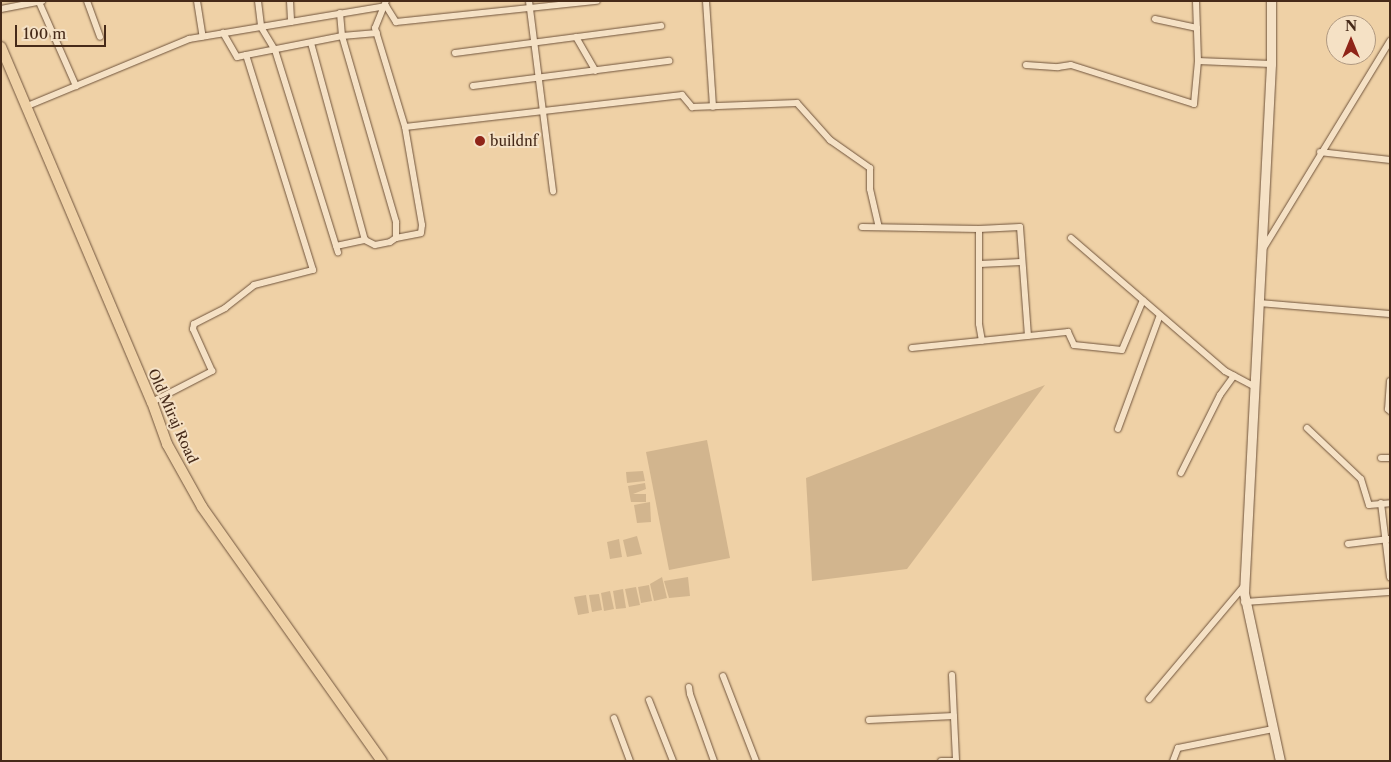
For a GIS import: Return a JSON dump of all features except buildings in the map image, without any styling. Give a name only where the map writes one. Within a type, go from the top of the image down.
[{"type":"main road","points":[[1271,1],[1271,64],[1244,602],[1280,761]]},
{"type":"main road","name":"Old Miraj Road","points":[[1,47],[152,402],[167,444],[202,508],[382,761]]},
{"type":"street","points":[[87,1],[100,37]]},
{"type":"street","points":[[197,1],[203,37]]},
{"type":"street","points":[[258,1],[261,27],[275,50],[337,249],[365,240],[375,244],[390,242],[396,238],[421,233],[422,225],[406,128],[376,28],[386,3]]},
{"type":"street","points":[[290,1],[291,22]]},
{"type":"street","points":[[386,3],[396,22],[529,5],[598,1]]},
{"type":"street","points":[[706,1],[713,107]]},
{"type":"street","points":[[1026,65],[1058,67],[1071,65],[1194,104],[1198,61],[1196,1]]},
{"type":"street","points":[[1,9],[40,2],[76,86]]},
{"type":"street","points":[[25,107],[189,39],[291,22],[386,3]]},
{"type":"street","points":[[529,5],[553,191]]},
{"type":"street","points":[[340,13],[342,36],[396,222],[396,238]]},
{"type":"street","points":[[1155,19],[1197,28]]},
{"type":"street","points":[[455,54],[661,26]]},
{"type":"street","points":[[223,34],[237,57],[342,36],[377,33]]},
{"type":"street","points":[[576,38],[596,71]]},
{"type":"street","points":[[1261,251],[1320,152],[1390,41]]},
{"type":"street","points":[[311,42],[365,240]]},
{"type":"street","points":[[152,402],[212,371],[193,329],[194,324],[225,308],[254,285],[313,270],[246,55]]},
{"type":"street","points":[[473,86],[669,61]]},
{"type":"street","points":[[1198,61],[1271,64]]},
{"type":"street","points":[[406,128],[682,95],[692,107],[798,103],[830,140],[870,168],[870,189],[879,227]]},
{"type":"street","points":[[1320,152],[1390,160]]},
{"type":"street","points":[[862,227],[979,229],[1020,227],[1021,262],[1028,336]]},
{"type":"street","points":[[979,229],[979,324],[982,341]]},
{"type":"street","points":[[1071,238],[1225,371],[1254,387]]},
{"type":"street","points":[[980,264],[1021,262]]},
{"type":"street","points":[[912,348],[1068,332],[1074,345],[1122,350],[1144,300]]},
{"type":"street","points":[[1259,303],[1390,314]]},
{"type":"street","points":[[1118,429],[1160,315]]},
{"type":"street","points":[[1181,473],[1220,395],[1234,376]]},
{"type":"street","points":[[1390,380],[1388,409],[1390,411]]},
{"type":"street","points":[[1307,428],[1360,479],[1369,504],[1390,502]]},
{"type":"street","points":[[1381,458],[1390,458]]},
{"type":"street","points":[[1381,503],[1388,539],[1390,577]]},
{"type":"street","points":[[1348,544],[1388,539]]},
{"type":"street","points":[[1149,699],[1244,586]]},
{"type":"street","points":[[1244,602],[1390,592]]},
{"type":"street","points":[[941,761],[956,760],[952,675]]},
{"type":"street","points":[[723,676],[756,761]]},
{"type":"street","points":[[689,687],[714,761]]},
{"type":"street","points":[[649,700],[673,761]]},
{"type":"street","points":[[869,720],[954,716]]},
{"type":"street","points":[[614,718],[630,761]]},
{"type":"street","points":[[1173,761],[1178,748],[1273,729]]},
{"type":"shaded area","points":[[1045,385],[907,569],[812,581],[806,478]]},
{"type":"shaded area","points":[[707,440],[730,558],[669,570],[646,452]]},
{"type":"shaded area","points":[[643,471],[645,481],[627,483],[626,472]]},
{"type":"shaded area","points":[[645,483],[646,489],[633,494],[646,494],[646,502],[631,502],[628,486]]},
{"type":"shaded area","points":[[650,502],[651,522],[637,523],[634,505]]},
{"type":"shaded area","points":[[637,536],[642,554],[627,557],[623,540]]},
{"type":"shaded area","points":[[619,539],[622,557],[610,559],[607,542]]},
{"type":"shaded area","points":[[662,577],[667,598],[654,601],[650,584]]},
{"type":"shaded area","points":[[688,577],[690,596],[669,598],[664,581]]},
{"type":"shaded area","points":[[649,585],[652,601],[641,603],[638,587]]},
{"type":"shaded area","points":[[636,587],[640,605],[629,607],[625,589]]},
{"type":"shaded area","points":[[623,589],[626,608],[616,609],[613,591]]},
{"type":"shaded area","points":[[610,591],[614,609],[604,611],[601,593]]},
{"type":"shaded area","points":[[599,594],[602,610],[592,612],[589,595]]},
{"type":"shaded area","points":[[586,595],[589,613],[578,615],[574,597]]},
{"type":"place","name":"buildnf","points":[[480,141]]}]
